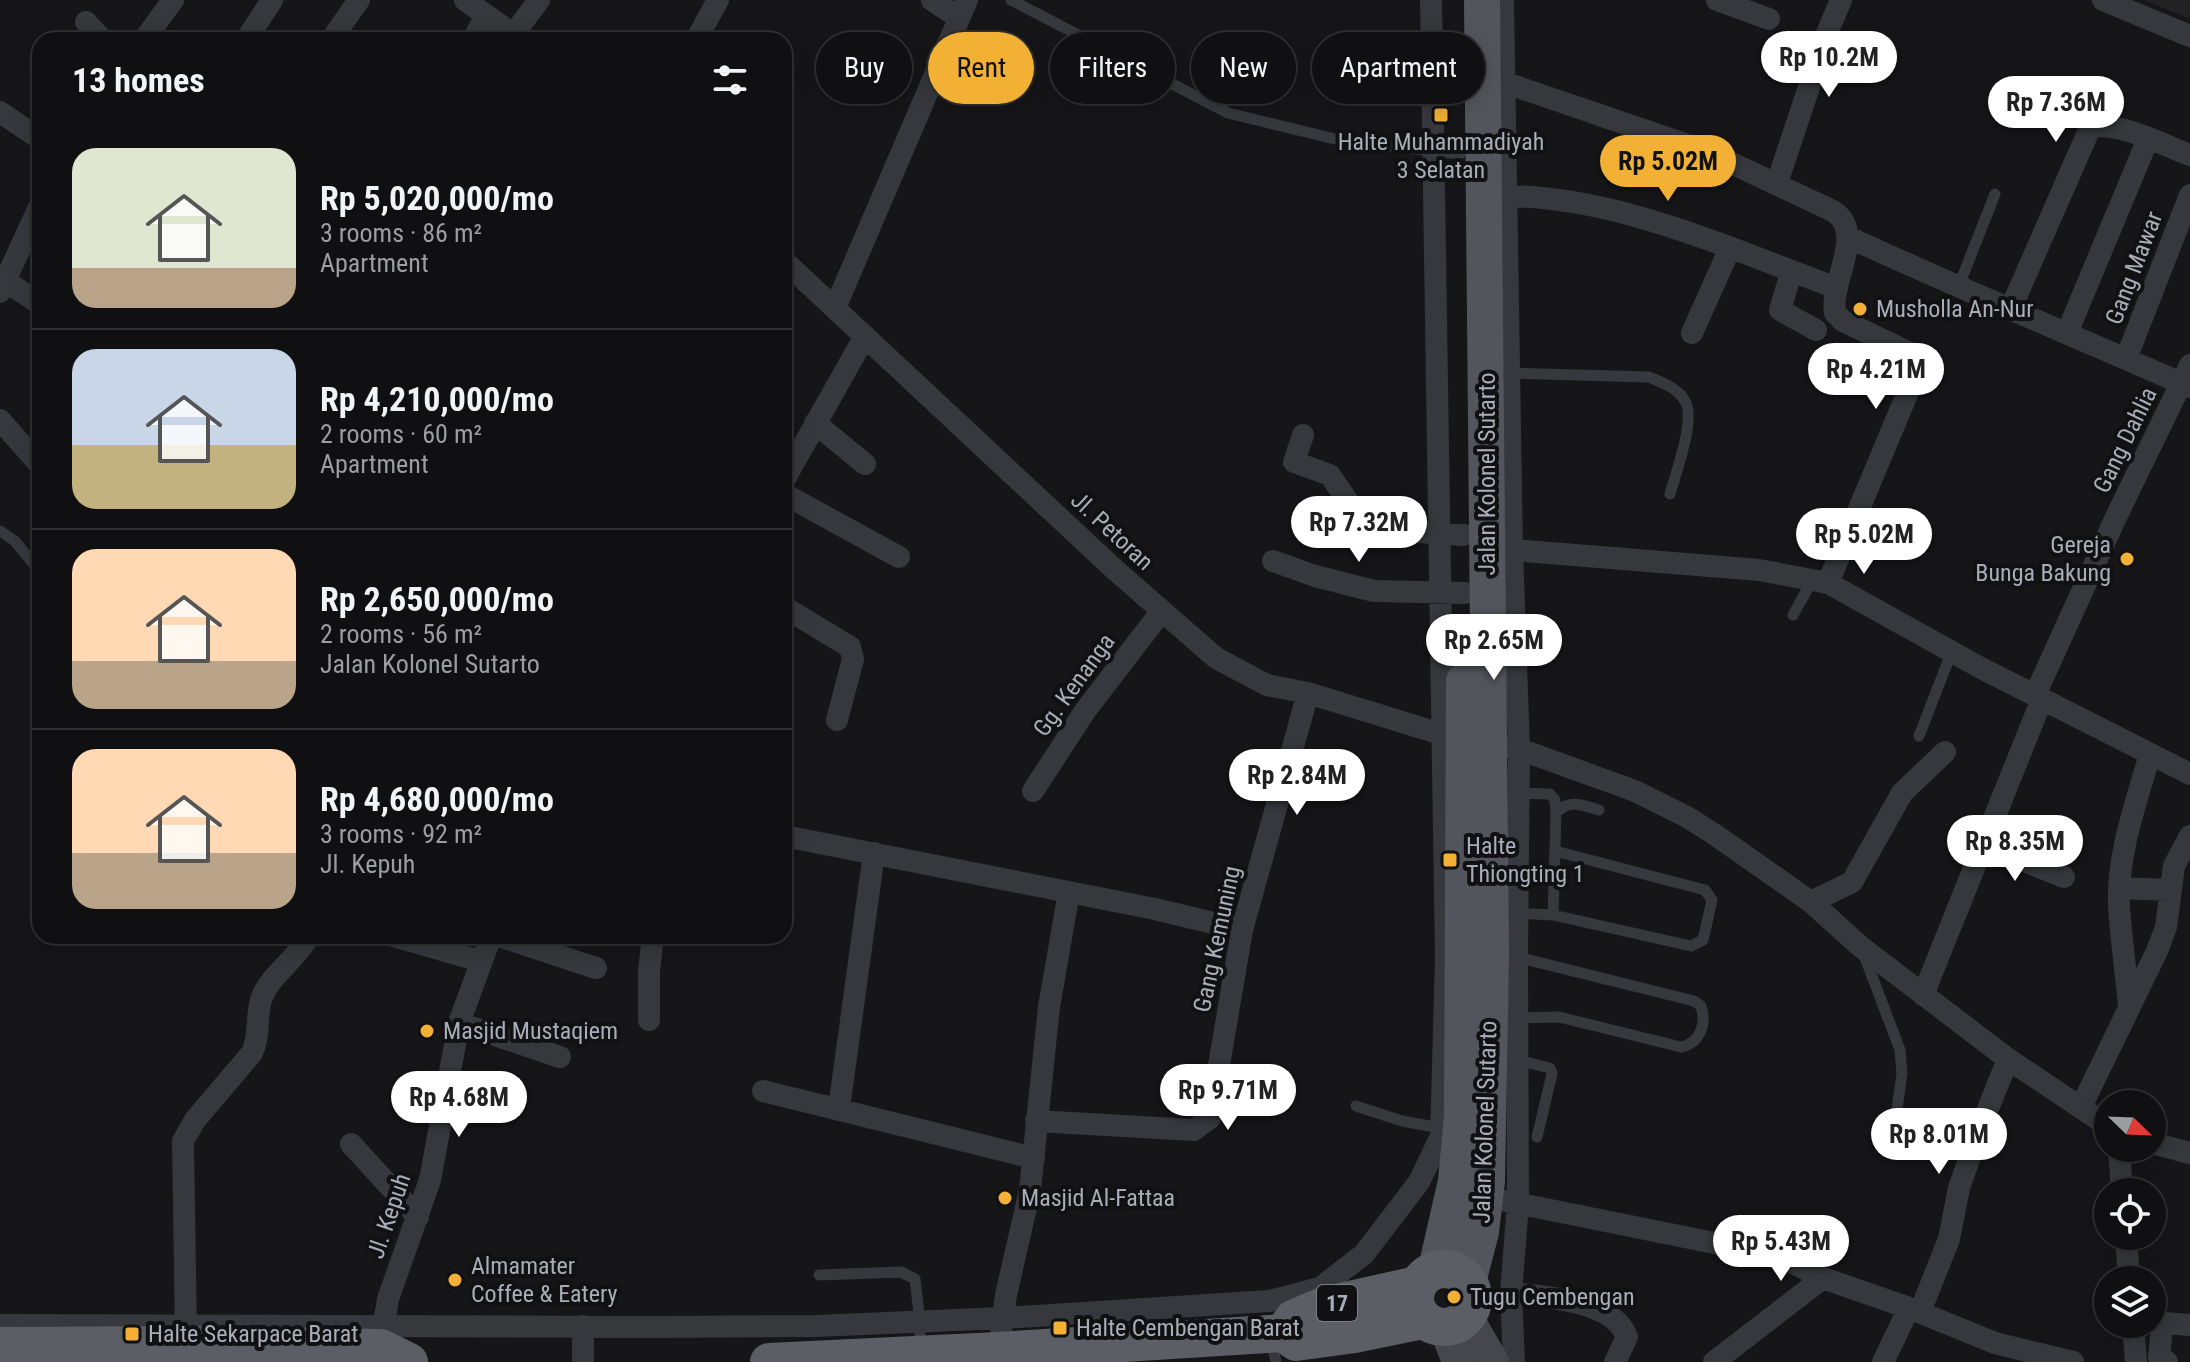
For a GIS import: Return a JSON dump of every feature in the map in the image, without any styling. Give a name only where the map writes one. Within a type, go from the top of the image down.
[{"type":"highway","name":"17","points":[[769,1362],[911,1349],[1001,1334],[1087,1353],[1123,1326],[1275,1332],[1296,1342],[1355,1334],[1439,1306]]},
{"type":"highway","points":[[0,1346],[85,1335],[187,1344],[317,1337],[392,1352]]},
{"type":"main road","name":"Jalan Kolonel Sutarto","points":[[1439,1306],[1502,1200],[1478,1028],[1476,542],[1447,152],[1458,0]]},
{"type":"main road","name":"Jalan Kolonel Sutarto","points":[[1478,741],[1452,593],[1476,542],[1498,372],[1493,83],[1482,0]]},
{"type":"main road","name":"Jalan Kolonel Sutarto","points":[[1439,1306],[1462,1116],[1478,1028]]},
{"type":"main road","points":[[1439,1306],[1493,1362]]},
{"type":"street","points":[[150,32],[173,0]]},
{"type":"street","points":[[251,32],[272,0]]},
{"type":"street","points":[[337,32],[359,0]]},
{"type":"street","points":[[465,0],[510,32]]},
{"type":"street","points":[[520,32],[539,0]]},
{"type":"street","points":[[700,32],[718,0]]},
{"type":"street","points":[[835,308],[963,9],[932,0]]},
{"type":"street","points":[[1431,0],[1447,152]]},
{"type":"street","points":[[1503,0],[1493,83],[1695,148],[1777,183],[1840,215],[1845,222],[1848,237],[1834,308],[1838,318],[1912,354],[1918,368],[1821,581]]},
{"type":"street","points":[[1717,0],[1769,19]]},
{"type":"street","points":[[1777,183],[1841,0]]},
{"type":"street","points":[[2103,0],[2190,36]]},
{"type":"street","points":[[477,32],[486,15]]},
{"type":"street","points":[[86,22],[95,32]]},
{"type":"street","points":[[0,112],[32,134]]},
{"type":"street","points":[[2011,308],[2086,132],[2096,126],[2108,127],[2190,155]]},
{"type":"street","points":[[2067,333],[2148,139]]},
{"type":"street","name":"Gang Mawar","points":[[2126,359],[2190,195]]},
{"type":"street","points":[[1495,196],[1576,203],[1628,215],[1730,248],[1837,288]]},
{"type":"street","points":[[32,220],[4,271],[32,297]]},
{"type":"street","points":[[1848,237],[1958,288],[2126,359],[2187,378]]},
{"type":"street","points":[[1692,333],[1730,248]]},
{"type":"street","name":"Jl. Petoran","points":[[792,268],[1161,612],[1216,658],[1267,685],[1308,693],[1478,741],[1635,791],[1674,810],[1811,902],[1861,947],[1923,995],[2008,1059],[2094,1116]]},
{"type":"street","points":[[1791,273],[1780,310],[1816,330]]},
{"type":"street","points":[[792,460],[865,336]]},
{"type":"street","name":"Gang Dahlia","points":[[1923,995],[1984,845],[2038,697],[2116,517],[2187,378]]},
{"type":"street","points":[[0,420],[32,456]]},
{"type":"street","points":[[815,423],[865,464]]},
{"type":"street","points":[[1303,435],[1294,462],[1330,475],[1354,511],[1390,529],[1476,542],[1759,570],[1821,581],[2190,774]]},
{"type":"street","points":[[792,498],[899,557]]},
{"type":"street","points":[[1273,561],[1374,591],[1452,593]]},
{"type":"street","points":[[792,612],[850,647],[853,659],[837,720]]},
{"type":"street","name":"Gg. Kenanga","points":[[1033,791],[1085,711],[1161,612]]},
{"type":"street","name":"Gang Kemuning","points":[[1036,1121],[1194,1130],[1207,1122],[1242,930],[1308,693]]},
{"type":"street","points":[[1275,1332],[1320,1288],[1364,1254],[1419,1182],[1441,1136],[1441,1128],[1478,1028],[1479,956],[1517,913],[1518,793],[1478,741]]},
{"type":"street","points":[[1811,902],[1852,882],[1902,793],[1945,752]]},
{"type":"street","points":[[2130,1006],[2120,888],[2128,828],[2150,754]]},
{"type":"street","points":[[2081,1107],[2166,927],[2174,866],[2190,836]]},
{"type":"street","points":[[792,838],[1242,930]]},
{"type":"street","points":[[1984,845],[2064,877]]},
{"type":"street","points":[[839,1108],[874,853]]},
{"type":"street","points":[[2120,888],[2170,890]]},
{"type":"street","points":[[1069,892],[1049,1007],[1030,1190],[1006,1295],[1001,1334],[1123,1326]]},
{"type":"street","points":[[187,1344],[183,1141],[195,1120],[252,1053],[257,1042],[261,999],[267,987],[302,944]]},
{"type":"street","points":[[421,944],[480,961]]},
{"type":"street","name":"Jl. Kepuh","points":[[392,1352],[388,1299],[430,1180],[459,1023],[487,944]]},
{"type":"street","points":[[523,944],[596,968]]},
{"type":"street","points":[[649,1020],[652,944]]},
{"type":"street","points":[[459,1023],[560,1057]]},
{"type":"street","points":[[1478,1028],[1517,1060],[1502,1200],[1514,1362]]},
{"type":"street","points":[[1883,1362],[1914,1310],[1949,1239],[1959,1188],[2008,1059]]},
{"type":"street","points":[[763,1091],[1034,1158]]},
{"type":"street","points":[[351,1144],[418,1217]]},
{"type":"street","points":[[2166,1147],[2190,1153]]},
{"type":"street","points":[[1502,1200],[1785,1259],[1823,1278],[1995,1343],[2073,1362]]},
{"type":"street","points":[[1718,1360],[1823,1278]]},
{"type":"street","points":[[1511,1293],[1597,1308],[1612,1317],[1627,1337],[1615,1362]]},
{"type":"street","points":[[2167,1362],[2159,1357],[2162,1327],[2166,1323],[2190,1325]]},
{"type":"street","points":[[0,1325],[85,1335]]},
{"type":"street","points":[[392,1352],[583,1326],[817,1326],[911,1349]]},
{"type":"street","points":[[583,1326],[583,1362]]},
{"type":"street","points":[[2134,1338],[2136,1362]]},
{"type":"lane","points":[[1011,0],[1228,113],[1339,140],[1447,152]]},
{"type":"lane","points":[[1958,288],[1995,194]]},
{"type":"lane","points":[[1498,372],[1649,377],[1669,385],[1685,400],[1690,417],[1670,494]]},
{"type":"lane","points":[[0,531],[15,541],[32,562]]},
{"type":"lane","points":[[1793,615],[1821,581]]},
{"type":"lane","points":[[1919,736],[1952,651]]},
{"type":"lane","points":[[1518,793],[1550,794],[1555,800],[1553,915]]},
{"type":"lane","points":[[1556,813],[1563,806],[1575,803],[1599,810]]},
{"type":"lane","points":[[1517,913],[1553,915],[1691,946],[1703,940],[1712,900],[1705,890],[1555,851]]},
{"type":"lane","points":[[1861,947],[1900,1050],[1902,1073],[1895,1124]]},
{"type":"lane","points":[[1478,1028],[1559,1017],[1681,1047],[1692,1044],[1703,1021],[1701,1006],[1694,1001],[1479,956]]},
{"type":"lane","points":[[1517,1060],[1550,1068],[1552,1074],[1537,1137]]},
{"type":"lane","points":[[1356,1106],[1402,1121],[1441,1128]]},
{"type":"lane","points":[[819,1275],[901,1272],[915,1279],[911,1349]]},
{"type":"shaded area","points":[[2144,0],[2190,0],[2190,19]]},
{"type":"place","name":"Halte Muhammadiyah 3 Selatan","points":[[1441,115]]},
{"type":"place","name":"Musholla An-Nur","points":[[1860,309]]},
{"type":"place","name":"Gereja Bunga Bakung","points":[[2127,559]]},
{"type":"place","name":"Halte Thiongting 1","points":[[1450,860]]},
{"type":"place","name":"Masjid Mustaqiem","points":[[427,1031]]},
{"type":"place","name":"Masjid Al-Fattaa","points":[[1005,1198]]},
{"type":"place","name":"Almamater Coffee & Eatery","points":[[455,1280]]},
{"type":"place","name":"Tugu Cembengan","points":[[1454,1297]]},
{"type":"place","name":"Halte Cembengan Barat","points":[[1060,1328]]},
{"type":"place","name":"Halte Sekarpace Barat","points":[[132,1334]]}]
